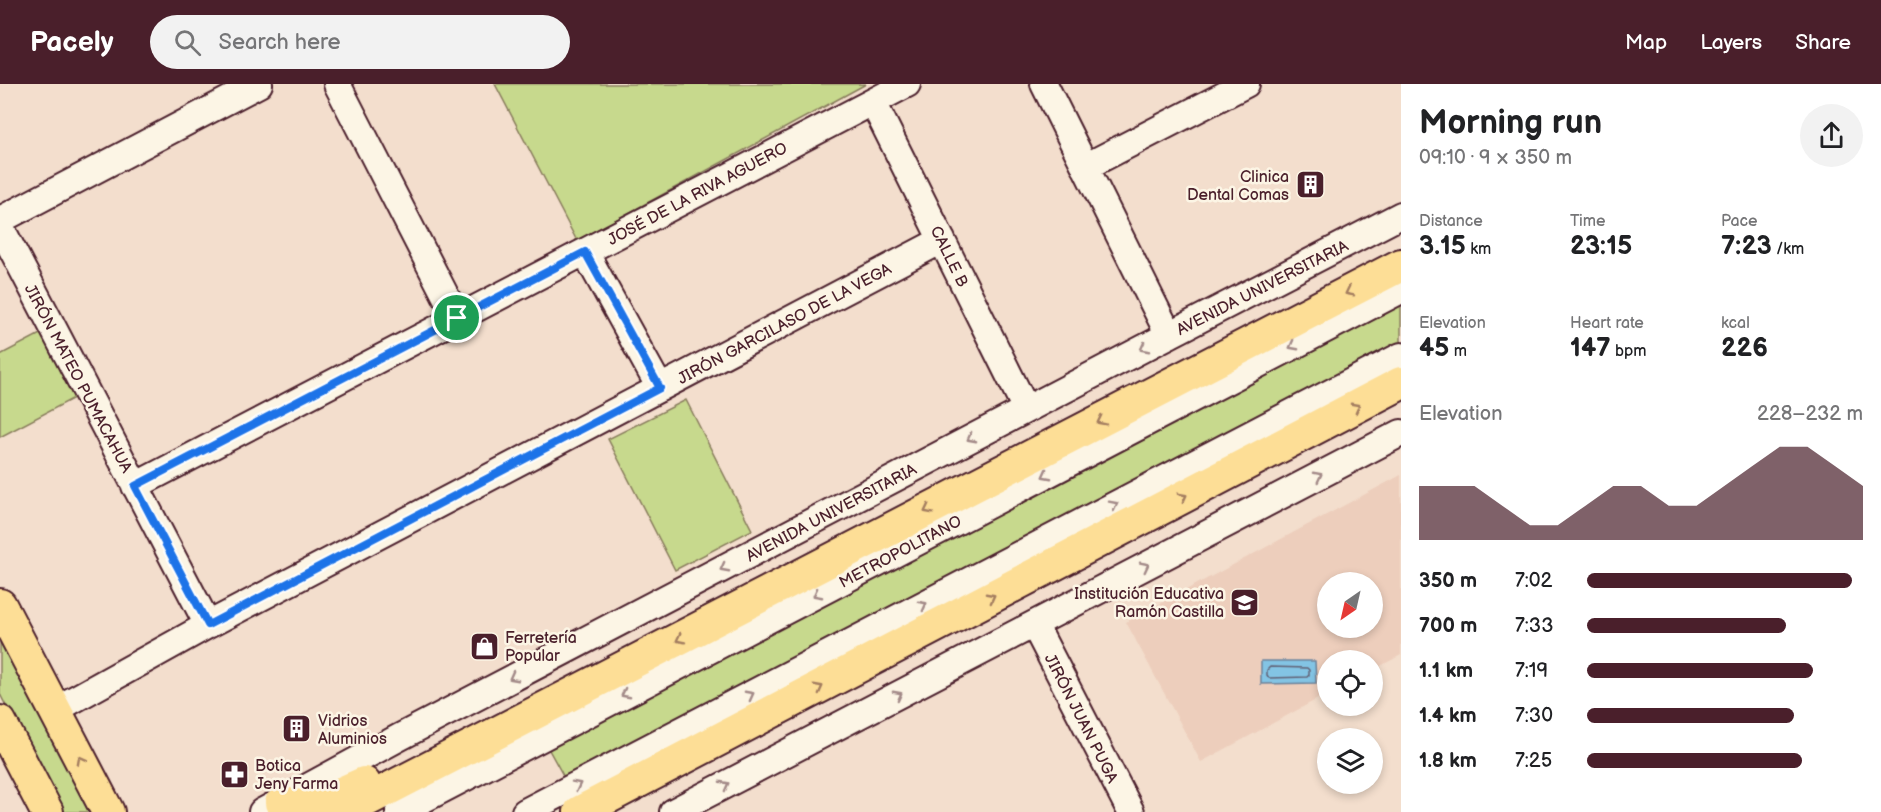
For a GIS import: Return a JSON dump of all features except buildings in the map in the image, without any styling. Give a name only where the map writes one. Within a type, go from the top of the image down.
[{"type":"main road","points":[[344,812],[1400,271]]},
{"type":"main road","points":[[580,812],[1401,383]]},
{"type":"main road","points":[[4,618],[108,812]]},
{"type":"main road","points":[[0,722],[44,809]]},
{"type":"main road","points":[[623,812],[674,777],[687,757]]},
{"type":"main road","points":[[272,807],[309,807],[383,775],[408,780]]},
{"type":"street","points":[[0,220],[259,84]]},
{"type":"street","points":[[337,84],[457,318]]},
{"type":"street","name":"JOSÉ DE LA RIVA AGUERO","points":[[135,486],[907,84]]},
{"type":"street","points":[[1044,84],[1169,334]]},
{"type":"street","points":[[1085,167],[1245,84]]},
{"type":"street","name":"CALLE B","points":[[873,102],[1026,410]]},
{"type":"street","name":"AVENIDA UNIVERSITARIA","points":[[272,807],[400,737],[1401,215]]},
{"type":"street","name":"JIRÓN MATEO PUMACAHUA","points":[[0,226],[208,625]]},
{"type":"street","name":"JIRÓN GARCILASO DE LA VEGA","points":[[55,710],[208,625],[942,240]]},
{"type":"street","points":[[585,252],[660,388]]},
{"type":"street","name":"METROPOLITANO","points":[[399,812],[1400,271]]},
{"type":"street","points":[[525,812],[1401,356]]},
{"type":"street","points":[[677,811],[1401,433]]},
{"type":"street","name":"JIRÓN JUAN PUGA","points":[[1034,624],[1131,812]]},
{"type":"shaded area","name":"Institución Educativa Ramón Castilla","points":[[1401,475],[1401,655],[1383,665],[1383,650],[1317,650],[1317,699],[1201,762],[1126,622]]},
{"type":"green space","points":[[495,84],[866,84],[577,241]]},
{"type":"green space","points":[[1401,302],[1401,344],[565,779],[548,748]]},
{"type":"green space","points":[[42,333],[76,397],[0,437],[0,355]]},
{"type":"green space","points":[[686,400],[752,530],[675,570],[608,439]]},
{"type":"green space","points":[[0,639],[93,812],[60,812],[0,694]]},
{"type":"water","points":[[1261,661],[1315,661],[1316,683],[1261,684]]},
{"type":"place","name":"Clinica Dental Comas","points":[[1310,185]]},
{"type":"place","name":"Institución Educativa Ramón Castilla","points":[[1245,602]]},
{"type":"place","name":"Ferretería Popular","points":[[484,646]]},
{"type":"place","name":"Vidrios Aluminios","points":[[297,729]]},
{"type":"place","name":"Botica Jeny Farma","points":[[234,774]]},
{"type":"route","points":[[585,252],[660,388],[208,625],[135,486],[457,318],[585,252]]}]
